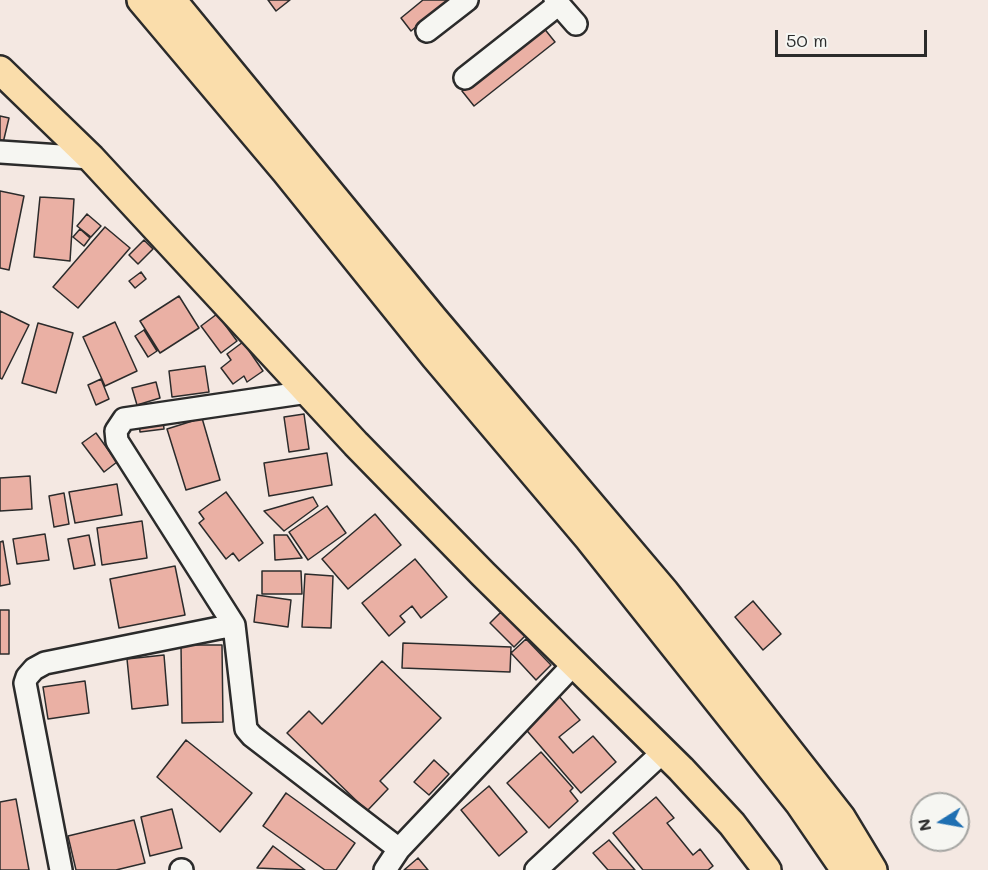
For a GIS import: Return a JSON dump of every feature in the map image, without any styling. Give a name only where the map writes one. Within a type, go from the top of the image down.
[{"type":"main road","points":[[141,0],[286,172],[435,357],[589,539],[799,802],[845,870]]},
{"type":"main road","points":[[173,1],[433,318],[664,592],[841,817],[873,870]]},
{"type":"main road","points":[[0,70],[91,158],[308,392],[483,574],[663,752],[732,824],[767,870]]},
{"type":"street","points":[[427,31],[467,0]]},
{"type":"street","points":[[465,78],[557,2],[576,24]]},
{"type":"street","points":[[0,152],[91,158]]},
{"type":"street","points":[[308,392],[124,419],[116,431],[122,452],[234,625],[246,729],[252,736],[399,849]]},
{"type":"street","points":[[61,870],[26,683],[27,677],[34,669],[45,663],[234,625]]},
{"type":"street","points":[[385,870],[399,849],[574,664]]},
{"type":"street","points":[[536,870],[663,752]]},
{"type":"building","points":[[268,0],[290,0],[276,11]]},
{"type":"building","points":[[423,0],[449,0],[411,31],[401,18]]},
{"type":"building","points":[[543,27],[555,42],[474,106],[462,91]]},
{"type":"building","points":[[0,116],[9,118],[3,143],[0,142]]},
{"type":"building","points":[[0,191],[24,196],[9,270],[0,268]]},
{"type":"building","points":[[40,197],[74,199],[70,261],[34,257]]},
{"type":"building","points":[[87,214],[101,226],[91,237],[77,226]]},
{"type":"building","points":[[105,227],[130,248],[78,308],[53,287]]},
{"type":"building","points":[[80,229],[90,238],[84,246],[73,237]]},
{"type":"building","points":[[144,240],[153,249],[138,264],[129,255]]},
{"type":"building","points":[[141,272],[146,279],[135,288],[129,281]]},
{"type":"building","points":[[179,296],[199,328],[160,353],[140,321]]},
{"type":"building","points":[[0,311],[29,325],[2,379],[0,378]]},
{"type":"building","points":[[217,314],[237,341],[221,353],[201,326]]},
{"type":"building","points":[[115,322],[137,371],[105,386],[83,337]]},
{"type":"building","points":[[38,323],[73,333],[56,393],[22,383]]},
{"type":"building","points":[[144,330],[157,351],[148,357],[135,336]]},
{"type":"building","points":[[243,342],[263,371],[247,382],[244,376],[233,384],[221,368],[231,360],[227,354]]},
{"type":"building","points":[[205,366],[209,392],[172,397],[169,371]]},
{"type":"building","points":[[101,379],[109,399],[96,405],[88,385]]},
{"type":"building","points":[[156,382],[160,398],[137,405],[132,388]]},
{"type":"building","points":[[304,414],[309,449],[289,452],[284,417]]},
{"type":"building","points":[[202,418],[220,480],[186,490],[167,429]]},
{"type":"building","points":[[163,419],[164,429],[140,432],[139,422]]},
{"type":"building","points":[[96,433],[117,462],[104,472],[82,443]]},
{"type":"building","points":[[327,453],[332,485],[269,496],[264,463]]},
{"type":"building","points":[[30,476],[32,509],[0,511],[0,478]]},
{"type":"building","points":[[117,484],[122,515],[75,523],[69,492]]},
{"type":"building","points":[[226,492],[263,543],[239,561],[233,553],[226,559],[199,523],[204,519],[199,512]]},
{"type":"building","points":[[64,493],[69,524],[54,527],[49,496]]},
{"type":"building","points":[[313,497],[318,506],[284,531],[264,511]]},
{"type":"building","points":[[327,506],[346,533],[308,560],[289,532]]},
{"type":"building","points":[[375,514],[401,545],[348,589],[322,559]]},
{"type":"building","points":[[142,521],[147,558],[102,565],[97,528]]},
{"type":"building","points":[[45,534],[49,560],[17,564],[13,539]]},
{"type":"building","points":[[89,535],[95,565],[74,569],[68,539]]},
{"type":"building","points":[[274,535],[287,535],[302,558],[275,560]]},
{"type":"building","points":[[3,541],[10,584],[0,586],[0,542]]},
{"type":"building","points":[[415,559],[447,597],[421,618],[412,606],[400,616],[405,622],[389,636],[362,603]]},
{"type":"building","points":[[175,566],[185,615],[119,628],[110,579]]},
{"type":"building","points":[[262,571],[301,571],[302,594],[262,594]]},
{"type":"building","points":[[305,574],[333,576],[331,628],[302,627]]},
{"type":"building","points":[[257,595],[291,600],[288,627],[254,622]]},
{"type":"building","points":[[753,601],[781,634],[763,650],[735,617]]},
{"type":"building","points":[[0,610],[9,610],[9,654],[0,654]]},
{"type":"building","points":[[501,612],[525,636],[514,647],[490,623]]},
{"type":"building","points":[[526,639],[551,665],[536,680],[511,653]]},
{"type":"building","points":[[403,643],[511,647],[510,672],[402,668]]},
{"type":"building","points":[[181,645],[222,645],[223,722],[182,723]]},
{"type":"building","points":[[164,655],[168,705],[132,709],[127,659]]},
{"type":"building","points":[[382,661],[441,718],[380,781],[388,789],[367,811],[287,733],[309,711],[322,724]]},
{"type":"building","points":[[85,681],[89,713],[48,719],[43,687]]},
{"type":"building","points":[[557,694],[580,720],[559,737],[573,753],[593,736],[616,762],[581,793],[522,725]]},
{"type":"building","points":[[186,740],[252,793],[220,832],[157,777]]},
{"type":"building","points":[[541,752],[573,788],[570,791],[578,801],[549,828],[507,783]]},
{"type":"building","points":[[434,760],[449,774],[429,795],[414,782]]},
{"type":"building","points":[[489,786],[527,832],[499,856],[461,810]]},
{"type":"building","points":[[286,793],[355,843],[336,870],[325,870],[263,826]]},
{"type":"building","points":[[656,797],[674,818],[667,823],[693,855],[700,849],[713,866],[708,870],[643,870],[613,833]]},
{"type":"building","points":[[16,799],[29,870],[0,870],[0,802]]},
{"type":"building","points":[[172,809],[182,848],[150,856],[141,817]]},
{"type":"building","points":[[134,820],[145,863],[116,870],[76,870],[68,836]]},
{"type":"building","points":[[609,840],[635,870],[608,870],[593,853]]},
{"type":"building","points":[[273,846],[305,870],[257,868]]},
{"type":"building","points":[[418,858],[428,870],[404,870]]}]
